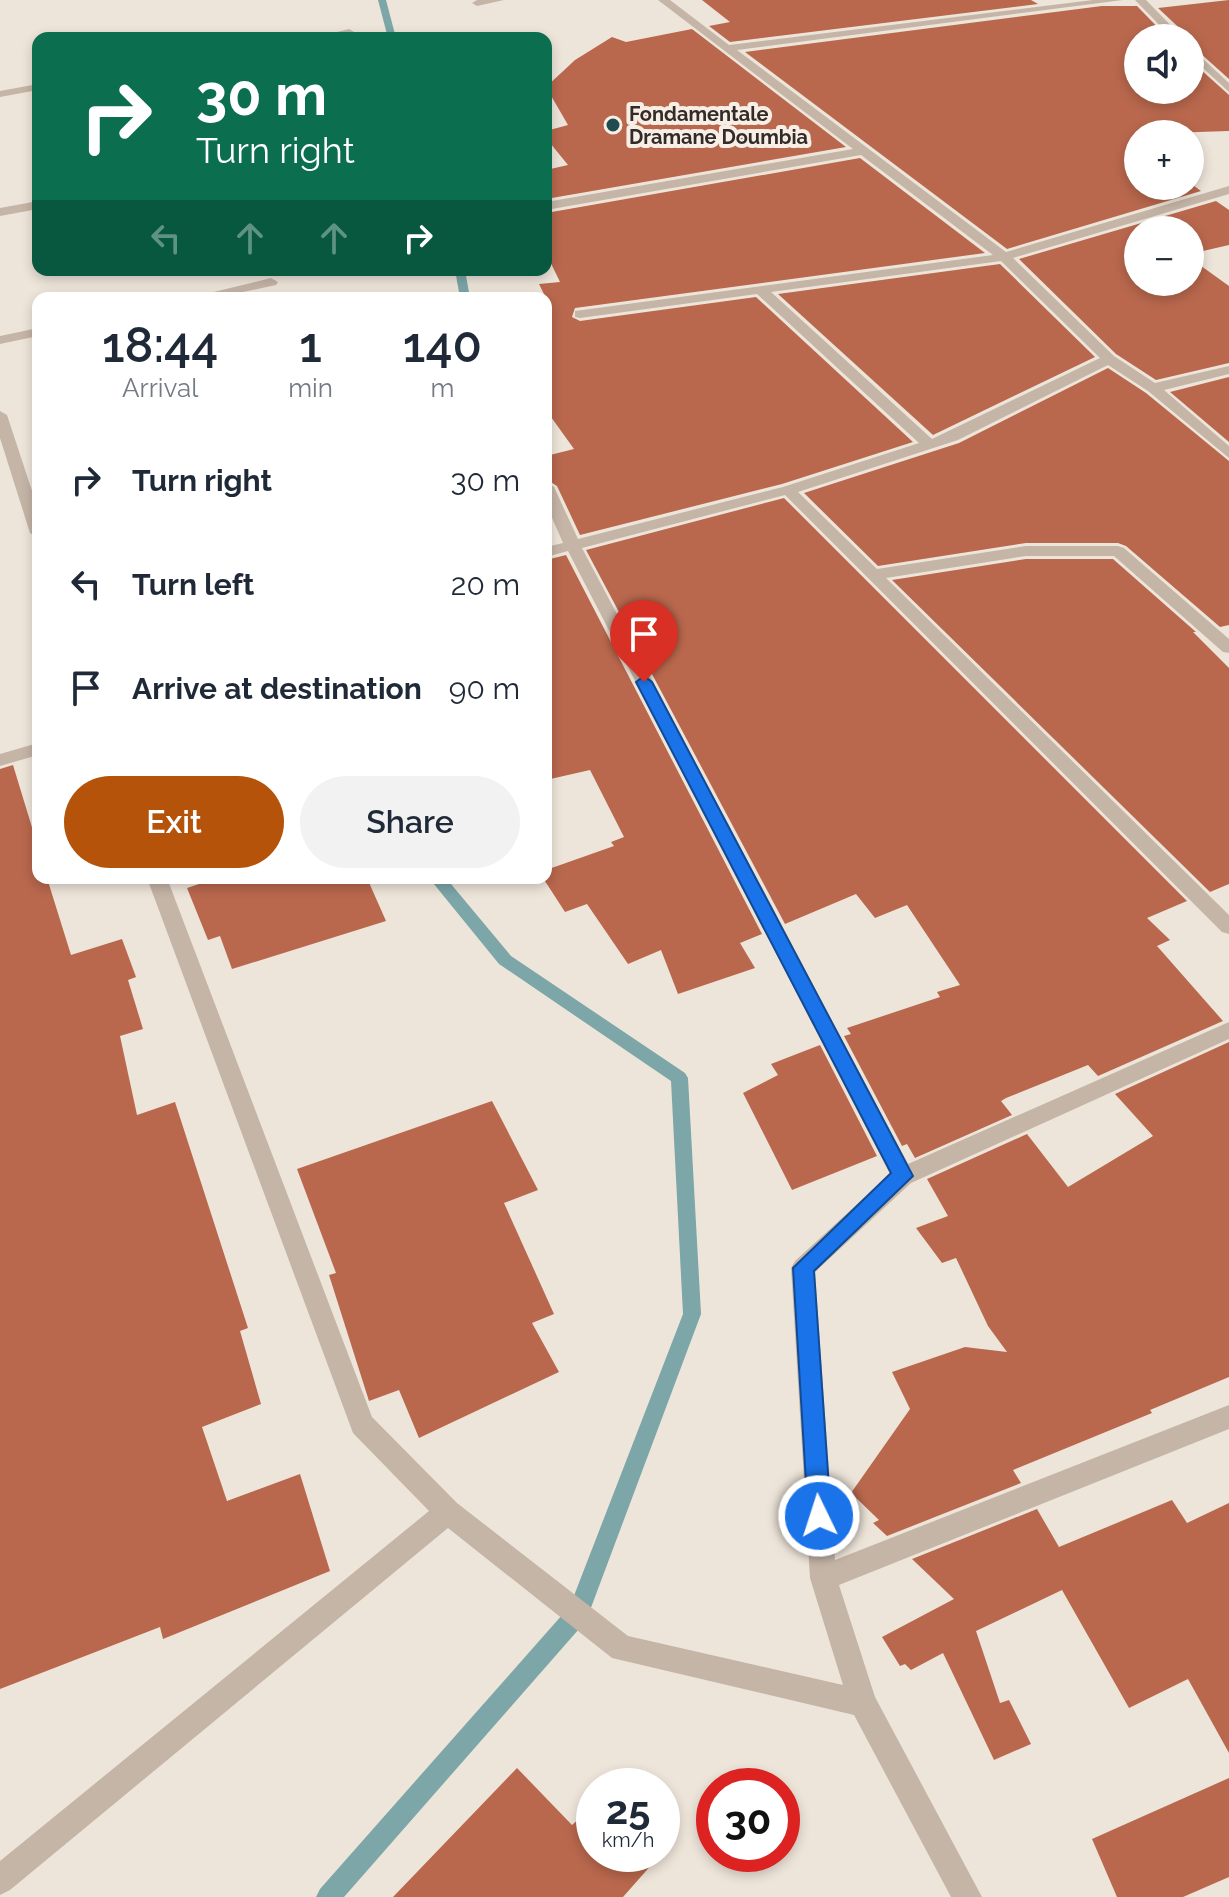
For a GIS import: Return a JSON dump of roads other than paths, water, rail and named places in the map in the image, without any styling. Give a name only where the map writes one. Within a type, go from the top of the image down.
[{"type":"street","points":[[477,3],[499,0]]},
{"type":"street","points":[[663,0],[1004,257],[1109,359],[1153,388],[1229,454]]},
{"type":"street","points":[[729,48],[1118,0]]},
{"type":"street","points":[[1140,0],[1164,24]]},
{"type":"street","points":[[1204,64],[1229,89]]},
{"type":"street","points":[[0,94],[32,88]]},
{"type":"street","points":[[552,205],[862,151]]},
{"type":"street","points":[[580,314],[1004,257],[1229,190]]},
{"type":"street","points":[[0,212],[32,206]]},
{"type":"street","points":[[216,292],[268,276]]},
{"type":"street","points":[[759,289],[928,443]]},
{"type":"street","points":[[0,340],[32,333]]},
{"type":"street","points":[[552,550],[788,490],[953,437],[1109,359]]},
{"type":"street","points":[[1153,388],[1229,370]]},
{"type":"street","points":[[0,415],[32,514]]},
{"type":"street","points":[[788,490],[1229,927]]},
{"type":"street","points":[[552,500],[572,544],[903,1176]]},
{"type":"street","points":[[873,575],[998,554],[1094,548],[1118,551],[1229,648]]},
{"type":"street","points":[[0,760],[32,751]]},
{"type":"street","points":[[159,884],[362,1425],[448,1512],[622,1648],[863,1703]]},
{"type":"street","points":[[967,1897],[863,1703],[823,1578],[803,1268],[903,1176],[1229,1030]]},
{"type":"street","points":[[823,1578],[1229,1417]]},
{"type":"street","points":[[0,1880],[448,1512]]},
{"type":"waterway","points":[[382,0],[390,32]]},
{"type":"waterway","points":[[461,276],[464,292]]},
{"type":"waterway","points":[[328,1897],[578,1613],[692,1314],[679,1078],[505,960],[442,884]]},
{"type":"place","name":"Fondamentale Dramane Doumbia","points":[[613,125]]}]
